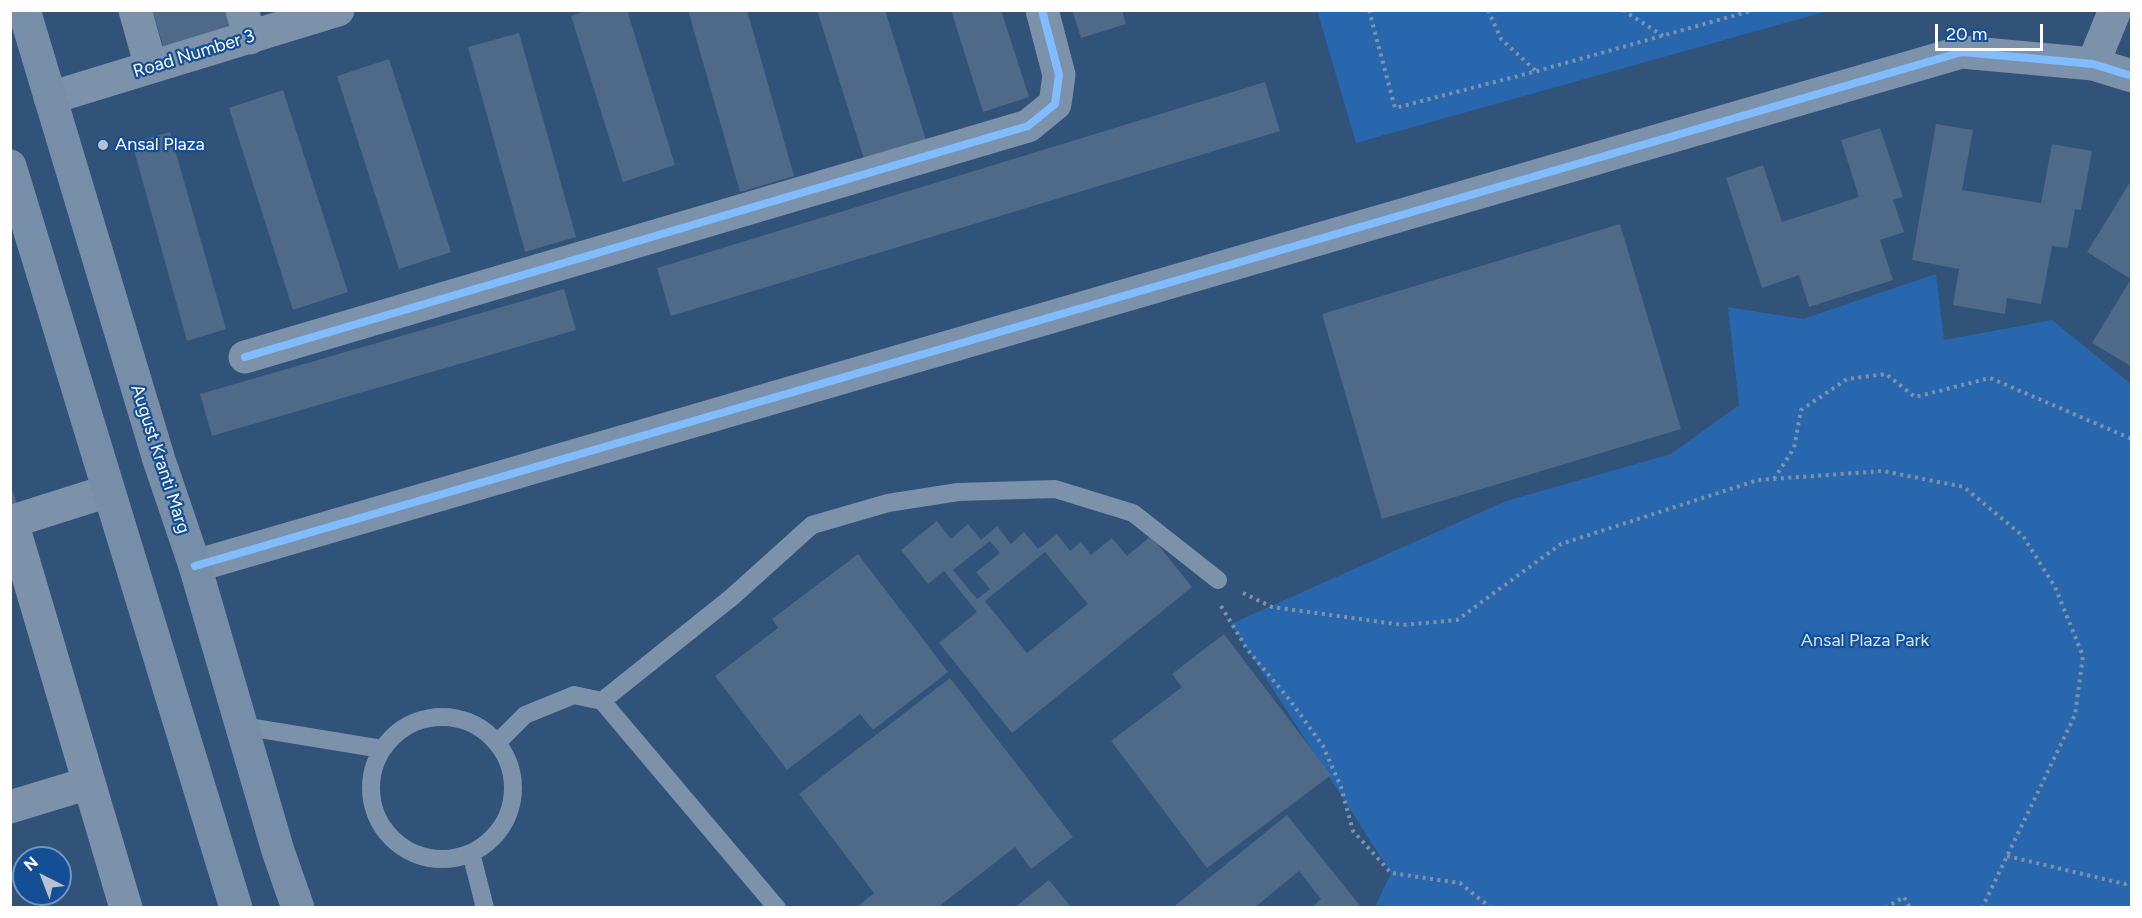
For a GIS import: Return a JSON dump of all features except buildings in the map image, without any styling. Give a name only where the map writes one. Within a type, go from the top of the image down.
[{"type":"main road","name":"August Kranti Marg","points":[[24,10],[159,460],[195,566],[278,851],[298,908]]},
{"type":"main road","points":[[10,166],[20,234],[108,490],[236,908]]},
{"type":"street","points":[[135,10],[151,67]]},
{"type":"street","name":"Road Number 3","points":[[50,98],[151,67],[246,24],[338,10]]},
{"type":"street","points":[[245,357],[1028,126],[1055,104],[1059,75],[1042,10]]},
{"type":"street","points":[[2093,64],[2115,10]]},
{"type":"street","points":[[195,566],[1962,52],[2093,64],[2132,76]]},
{"type":"street","points":[[108,490],[11,522],[126,908]]},
{"type":"street","points":[[10,807],[90,783]]},
{"type":"lane","points":[[603,701],[732,597],[812,525],[888,503],[958,492],[1055,489],[1133,513],[1217,589]]},
{"type":"lane","points":[[497,743],[525,715],[574,695],[603,701],[777,908]]},
{"type":"lane","points":[[438,717],[460,719],[480,728],[497,743],[508,761],[513,782],[511,804],[503,824],[489,841],[471,853],[453,859],[434,859],[411,853],[391,839],[377,819],[371,796],[372,772],[382,749],[397,733],[416,722],[438,717]]},
{"type":"lane","points":[[242,726],[382,749]]},
{"type":"lane","points":[[471,853],[485,908]]},
{"type":"path","points":[[1369,10],[1395,108],[1754,10]]},
{"type":"path","points":[[1488,10],[1501,39],[1537,71]]},
{"type":"path","points":[[1623,10],[1663,36]]},
{"type":"path","points":[[1774,479],[1794,448],[1802,410],[1847,379],[1886,374],[1915,397],[1990,378],[2132,439]]},
{"type":"path","points":[[1217,589],[1272,607],[1403,625],[1457,620],[1561,544],[1758,480],[1883,471],[1964,487],[2023,536],[2055,587],[2083,656],[2075,715],[1982,908]]},
{"type":"path","points":[[1217,589],[1247,649],[1289,699],[1323,746],[1341,787],[1353,831],[1391,873],[1460,883],[1491,908]]},
{"type":"path","points":[[2007,856],[2125,884],[2132,881]]},
{"type":"path","points":[[1885,908],[1904,897],[1910,908]]},
{"type":"green space","points":[[1317,10],[1828,10],[1828,11],[1356,143]]},
{"type":"green space","name":"Ansal Plaza Park","points":[[1936,274],[1944,340],[2052,320],[2131,384],[2131,907],[1375,907],[1391,873],[1231,624],[1506,501],[1671,454],[1739,405],[1728,307],[1803,319]]},
{"type":"cycle path","points":[[245,357],[1028,126],[1055,104],[1059,75],[1042,10]]},
{"type":"cycle path","points":[[195,566],[1962,52],[2093,64],[2132,76]]},
{"type":"place","name":"Ansal Plaza","points":[[103,145]]}]
